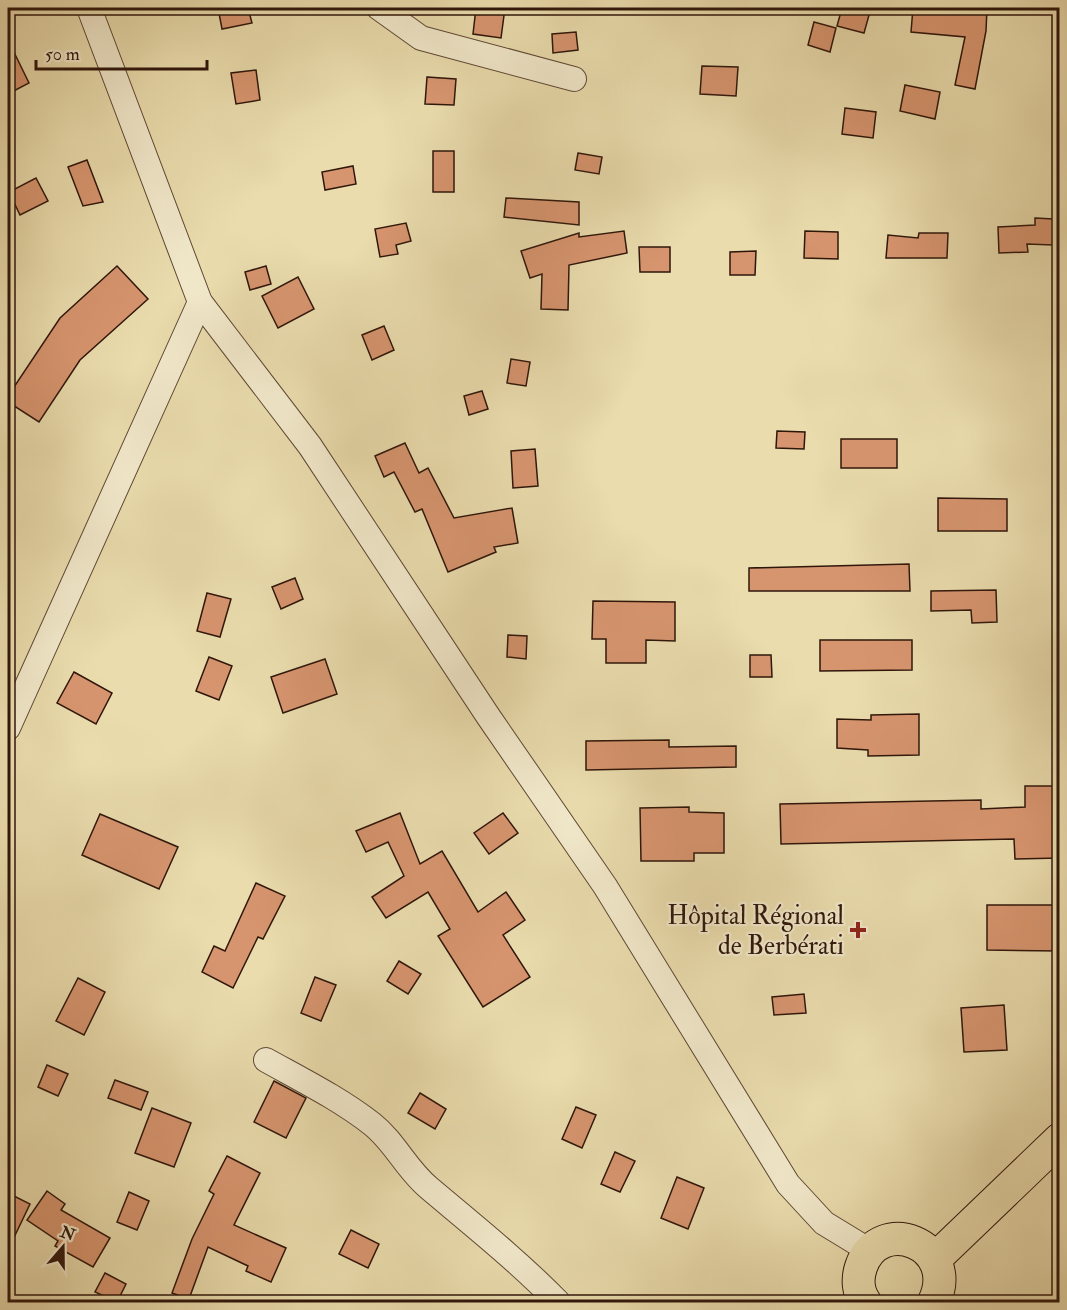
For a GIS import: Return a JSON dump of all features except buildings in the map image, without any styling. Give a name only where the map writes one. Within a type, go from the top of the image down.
[{"type":"main road","points":[[935,1259],[1059,1139]]},
{"type":"main road","points":[[865,1302],[859,1287],[858,1274],[870,1251],[891,1239],[904,1239],[927,1249],[935,1259],[940,1274],[939,1290],[934,1302]]},
{"type":"street","points":[[89,8],[200,302],[310,446],[488,716],[605,886],[788,1184],[824,1223],[870,1251]]},
{"type":"street","points":[[379,8],[421,38],[574,80]]},
{"type":"street","points":[[8,728],[200,302]]},
{"type":"street","points":[[266,1060],[372,1124],[392,1143],[403,1162],[427,1187],[470,1221],[558,1302]]},
{"type":"place","name":"Hôpital Régional de Berbérati","points":[[858,930]]}]
